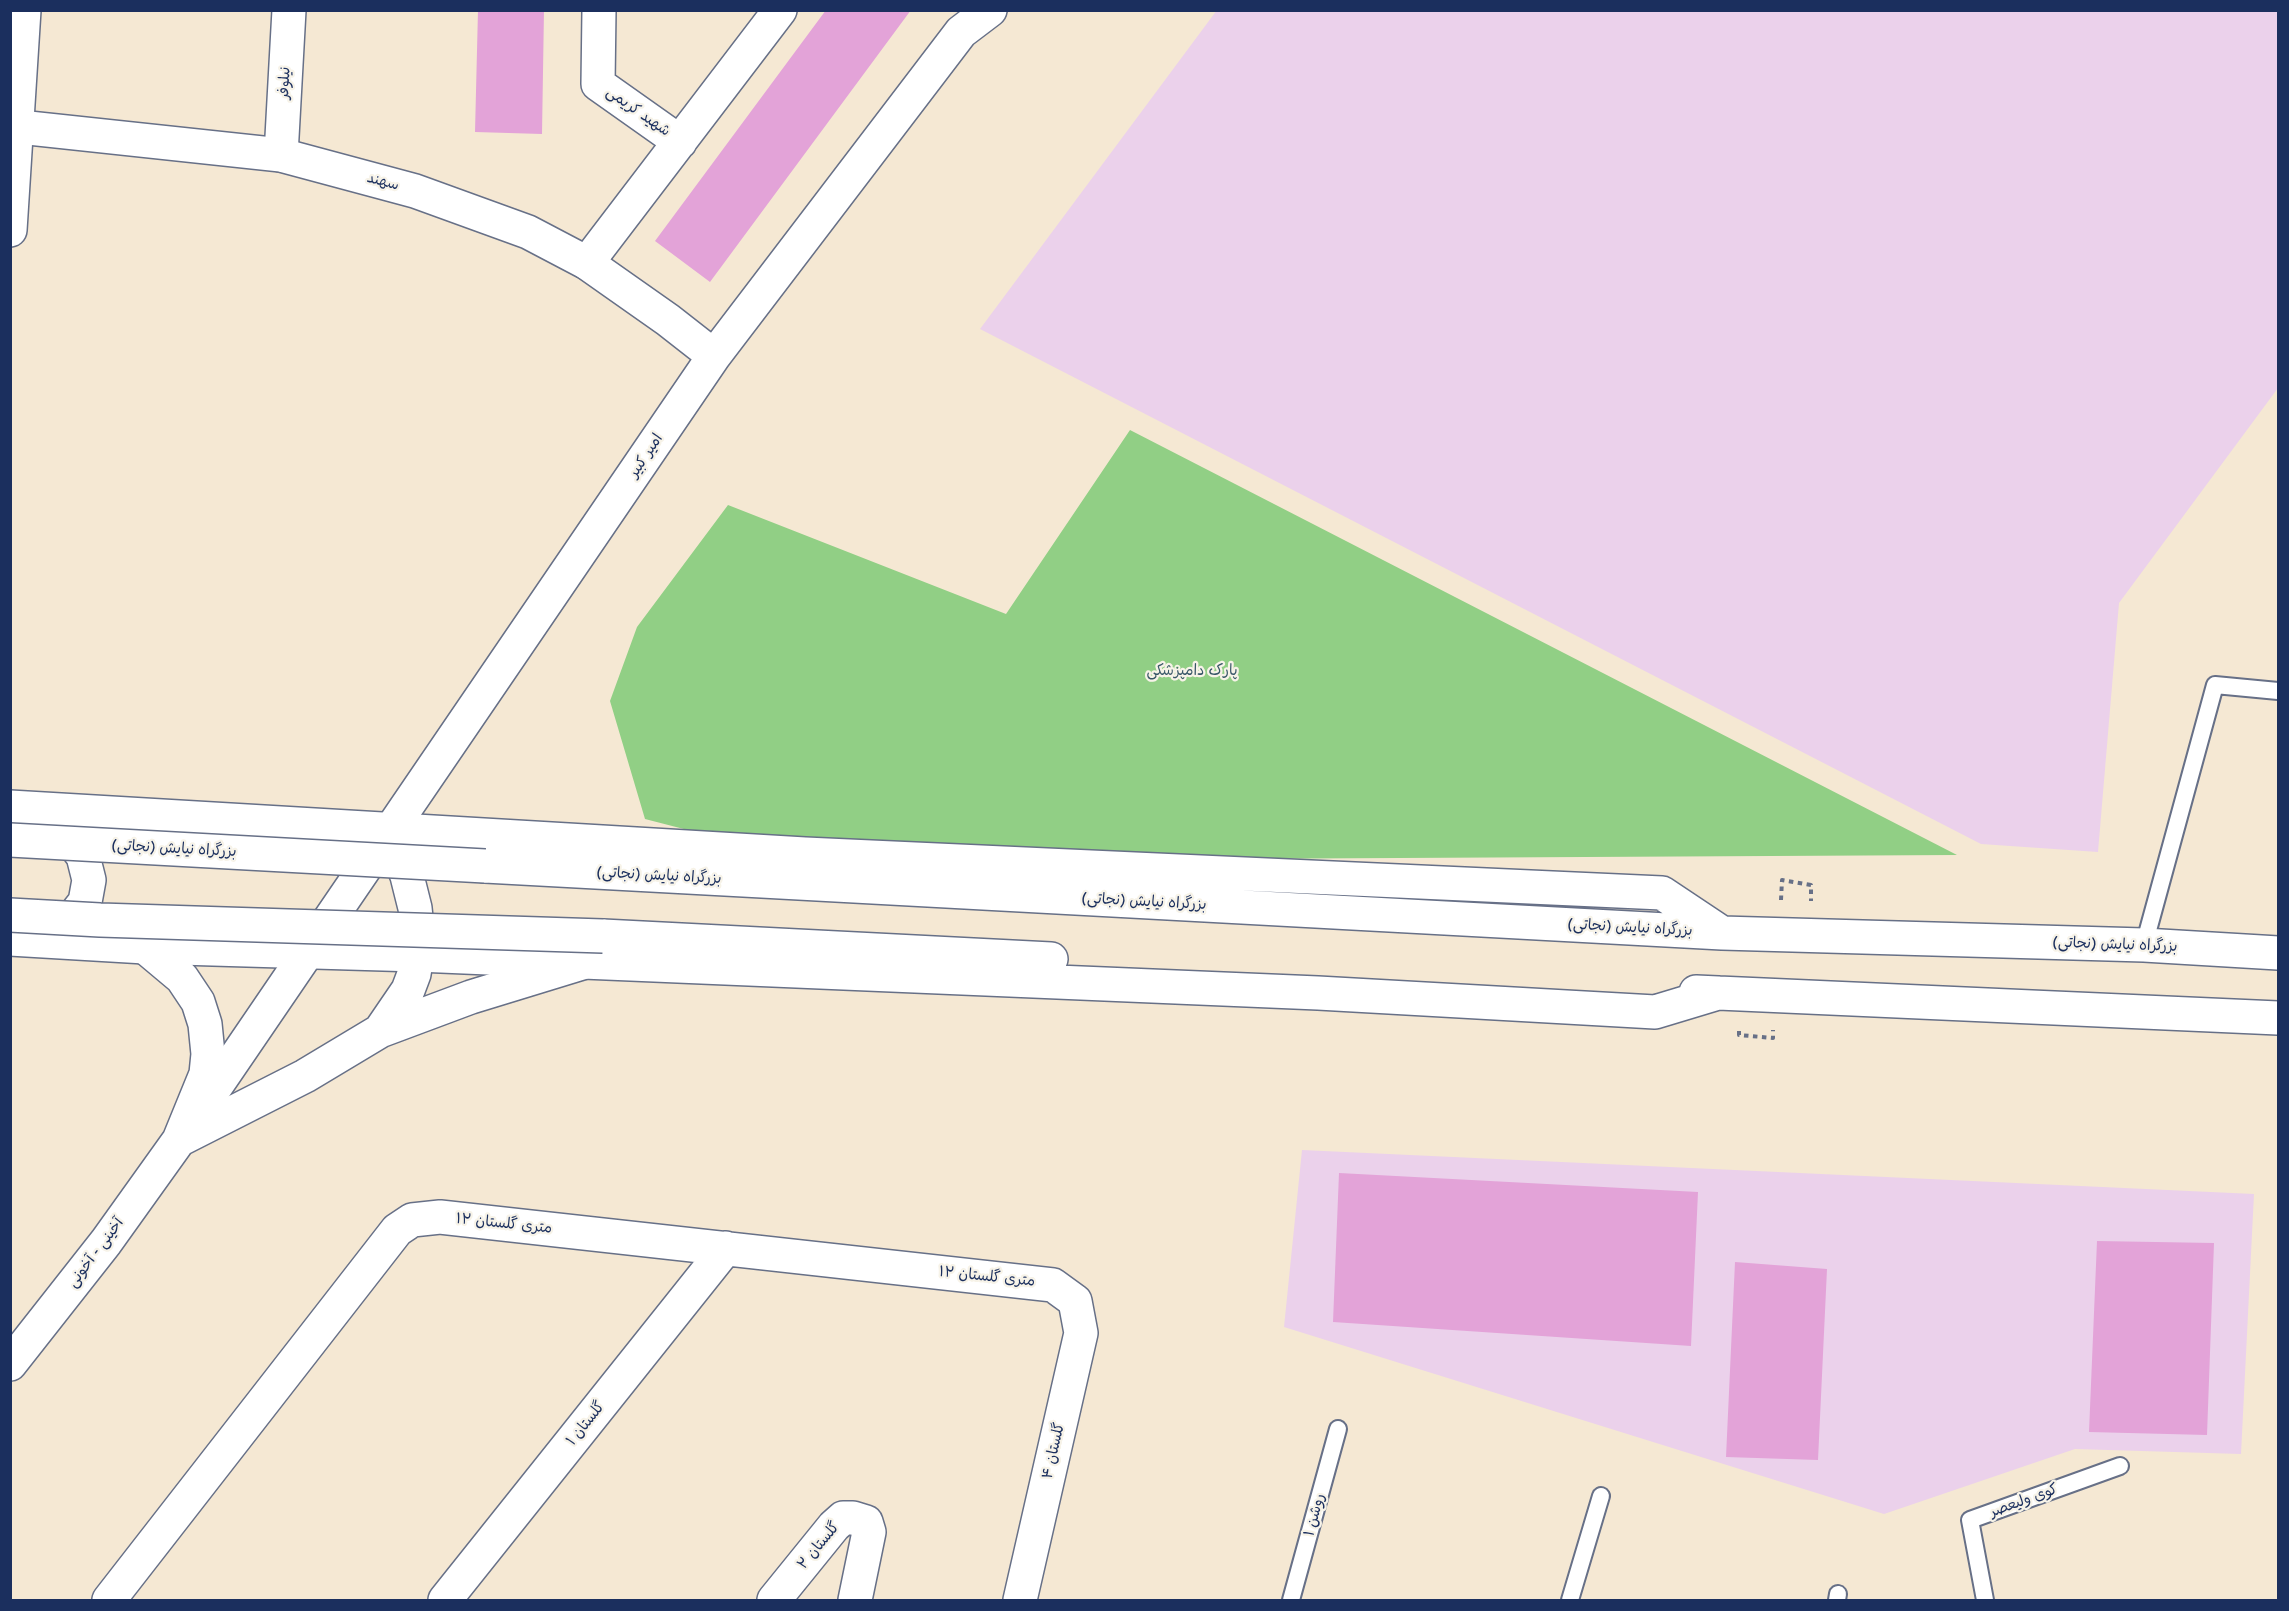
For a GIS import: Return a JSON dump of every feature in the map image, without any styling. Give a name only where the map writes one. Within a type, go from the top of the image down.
[{"type":"main road","points":[[10,230],[14,126],[24,10]]},
{"type":"main road","name":"نیلوفر","points":[[281,155],[289,10]]},
{"type":"main road","name":"شهید کریمی","points":[[599,10],[597,84],[680,142]]},
{"type":"main road","points":[[587,263],[680,142],[757,26],[780,10]]},
{"type":"main road","name":"امیر کبیر","points":[[179,1140],[714,356],[962,32],[990,10]]},
{"type":"main road","name":"سهند","points":[[14,126],[281,155],[415,191],[528,232],[587,263],[668,320],[714,356]]},
{"type":"main road","points":[[22,808],[805,854],[1662,893],[1722,933]]},
{"type":"main road","points":[[22,808],[67,835],[83,856],[89,880],[85,902],[70,921],[26,940]]},
{"type":"main road","points":[[380,1031],[408,990],[414,974],[418,937],[415,908],[407,876],[391,831]]},
{"type":"main road","name":"بزرگراه نیایش (نجاتی)","points":[[10,840],[1722,933],[2144,945],[2278,953]]},
{"type":"main road","points":[[10,915],[100,920],[603,936],[1718,993],[2278,1018]]},
{"type":"main road","points":[[26,940],[1306,992],[1655,1012],[1718,993]]},
{"type":"main road","points":[[145,946],[182,978],[198,1002],[205,1024],[208,1054],[206,1074],[179,1140]]},
{"type":"main road","points":[[179,1140],[305,1076],[380,1031],[471,997],[586,962]]},
{"type":"main road","name":"آخینی - آخونی","points":[[10,1364],[106,1242],[179,1140]]},
{"type":"main road","name":"۱۲ متری گلستان","points":[[109,1600],[397,1230],[412,1220],[440,1217],[1053,1285],[1075,1301]]},
{"type":"main road","name":"گلستان ۱","points":[[445,1600],[726,1248]]},
{"type":"main road","name":"گلستان ۴","points":[[1020,1600],[1081,1333],[1075,1301]]},
{"type":"main road","name":"گلستان ۲","points":[[774,1600],[843,1518],[866,1522],[869,1533],[855,1600]]},
{"type":"lane","points":[[2144,945],[2215,685],[2278,691]]},
{"type":"lane","name":"روشن ۱","points":[[1291,1600],[1338,1429]]},
{"type":"lane","name":"کوی ولیعصر","points":[[1985,1600],[1970,1520],[2120,1466]]},
{"type":"lane","points":[[1570,1600],[1601,1496]]},
{"type":"path","points":[[1782,880],[1811,885]]},
{"type":"path","points":[[1739,1035],[1773,1038]]},
{"type":"shaded area","points":[[1217,10],[2278,11],[2278,388],[2119,603],[2098,852],[1981,844],[980,329]]},
{"type":"shaded area","points":[[1302,1150],[2254,1194],[2241,1454],[2075,1449],[1884,1514],[1284,1327]]},
{"type":"green space","name":"پارک دامپزشکی","points":[[1130,430],[1957,855],[1212,859],[711,836],[645,819],[610,701],[637,627],[728,505],[1006,614]]},
{"type":"building","points":[[478,10],[544,10],[542,134],[475,132]]},
{"type":"building","points":[[826,10],[911,10],[710,282],[655,241]]},
{"type":"building","points":[[1339,1173],[1698,1192],[1691,1346],[1333,1322]]},
{"type":"building","points":[[2097,1241],[2214,1243],[2207,1435],[2089,1432]]},
{"type":"building","points":[[1735,1262],[1827,1269],[1818,1460],[1726,1457]]}]
